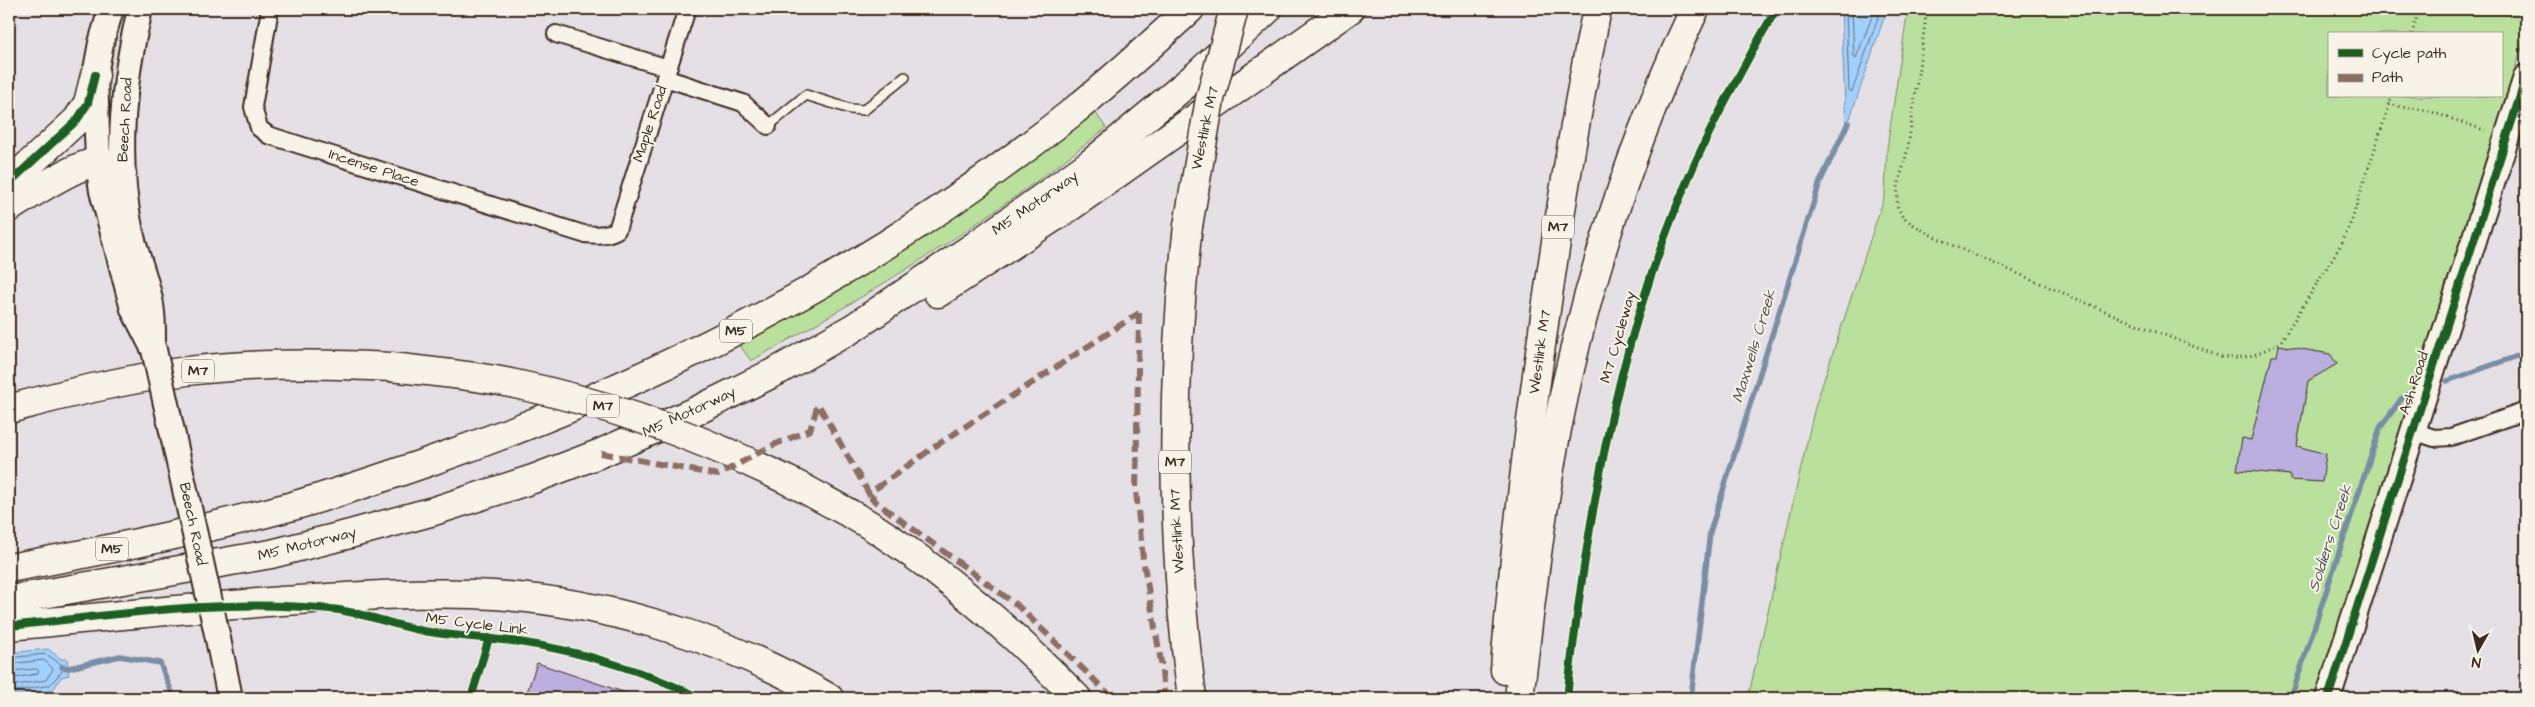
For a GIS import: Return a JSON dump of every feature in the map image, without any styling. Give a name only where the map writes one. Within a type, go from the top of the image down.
[{"type":"highway","name":"M5","points":[[9,568],[205,528],[301,503],[478,444],[569,409],[656,370],[727,336],[879,249],[912,227],[984,178],[1069,114],[1190,9]]},
{"type":"highway","name":"Westlink M7","points":[[1192,698],[1183,615],[1175,499],[1177,343],[1188,226],[1210,99],[1234,9]]},
{"type":"highway","name":"M5 Motorway","points":[[9,600],[271,554],[434,511],[533,479],[600,452],[754,382],[853,328],[1091,164],[1197,76],[1268,9]]},
{"type":"highway","points":[[853,328],[929,298],[990,260],[1071,206],[1350,9]]},
{"type":"highway","name":"Westlink M7","points":[[1503,698],[1510,591],[1536,386],[1563,192],[1597,9]]},
{"type":"highway","points":[[1519,698],[1540,529],[1557,427],[1576,349],[1614,216],[1634,156],[1680,39],[1695,9]]},
{"type":"highway","points":[[9,184],[77,120],[88,103],[95,75]]},
{"type":"highway","points":[[9,208],[73,172],[98,162],[110,165],[122,174]]},
{"type":"highway","name":"M7","points":[[9,409],[117,382],[187,371],[271,365],[391,367],[514,383],[593,403],[677,430],[737,454],[872,527],[936,572],[996,620],[1077,698]]},
{"type":"highway","points":[[9,626],[236,605],[395,594],[503,597],[607,612],[683,633],[761,663],[829,698]]},
{"type":"main road","name":"Beech Road","points":[[111,9],[101,43],[95,75],[98,162],[102,191],[133,309],[154,350]]},
{"type":"main road","name":"Beech Road","points":[[140,9],[126,77],[122,119],[122,174],[130,229],[151,304],[154,350],[230,698]]},
{"type":"main road","name":"Ash Road","points":[[2328,698],[2526,76]]},
{"type":"street","name":"Incense Place","points":[[270,9],[253,107],[259,128],[268,135],[583,234],[609,234]]},
{"type":"street","name":"Maple Road","points":[[609,234],[617,230],[687,9]]},
{"type":"street","points":[[556,34],[666,73],[743,104],[768,126]]},
{"type":"street","points":[[2413,431],[2434,438],[2451,437],[2526,411]]},
{"type":"lane","points":[[768,126],[806,95],[850,109],[864,110],[905,77]]},
{"type":"path","points":[[1928,9],[1908,148],[1898,186],[1897,205],[1903,218],[1927,233],[1956,247],[2126,320],[2221,357],[2254,356],[2280,343],[2342,243],[2351,222],[2392,98]]},
{"type":"path","points":[[2413,32],[2419,9]]},
{"type":"path","points":[[2390,104],[2426,110],[2507,138]]},
{"type":"green space","points":[[1908,9],[2526,9],[2526,34],[2315,698],[1748,698],[1815,407],[1885,195],[1887,148]]},
{"type":"green space","points":[[1095,112],[1106,128],[1021,193],[933,252],[843,308],[751,361],[739,344],[856,278],[945,223]]},
{"type":"water","points":[[1841,9],[1887,9],[1846,130]]},
{"type":"water","points":[[48,649],[61,659],[67,659],[69,675],[61,677],[53,690],[9,697],[9,653]]},
{"type":"building","points":[[2279,345],[2330,354],[2337,364],[2308,381],[2297,446],[2326,454],[2322,482],[2290,480],[2290,475],[2237,470],[2242,438],[2251,440],[2272,356],[2277,356]]},
{"type":"building","points":[[537,663],[635,696],[634,698],[525,698]]},
{"type":"waterway","name":"Maxwells Creek","points":[[1691,698],[1710,532],[1820,182],[1848,123]]},
{"type":"waterway","name":"Soldiers Creek","points":[[2447,381],[2526,353]]},
{"type":"waterway","name":"Soldiers Creek","points":[[2291,698],[2380,428],[2402,398],[2407,395]]},
{"type":"waterway","points":[[62,667],[69,668],[120,656],[160,663],[174,698]]},
{"type":"marked path","points":[[1139,313],[1136,491],[1143,559],[1161,662],[1164,692],[1158,698]]},
{"type":"marked path","points":[[1113,698],[1018,606],[872,499],[875,489],[937,445],[1139,313]]},
{"type":"marked path","points":[[601,453],[718,475],[771,446],[810,430],[818,404],[872,499]]},
{"type":"cycle path","name":"M7 Cycleway","points":[[1567,698],[1577,616],[1603,456],[1621,377],[1643,299],[1670,223],[1702,148],[1753,49],[1777,9]]},
{"type":"cycle path","points":[[9,183],[77,120],[88,103],[95,75]]},
{"type":"cycle path","points":[[2328,698],[2526,77]]},
{"type":"cycle path","name":"M5 Cycle Link","points":[[9,626],[169,609],[250,605],[330,609],[357,613],[423,631],[499,639],[565,651],[635,671],[700,698]]},
{"type":"cycle path","name":"M5 Cycle Link","points":[[471,698],[489,638]]}]
